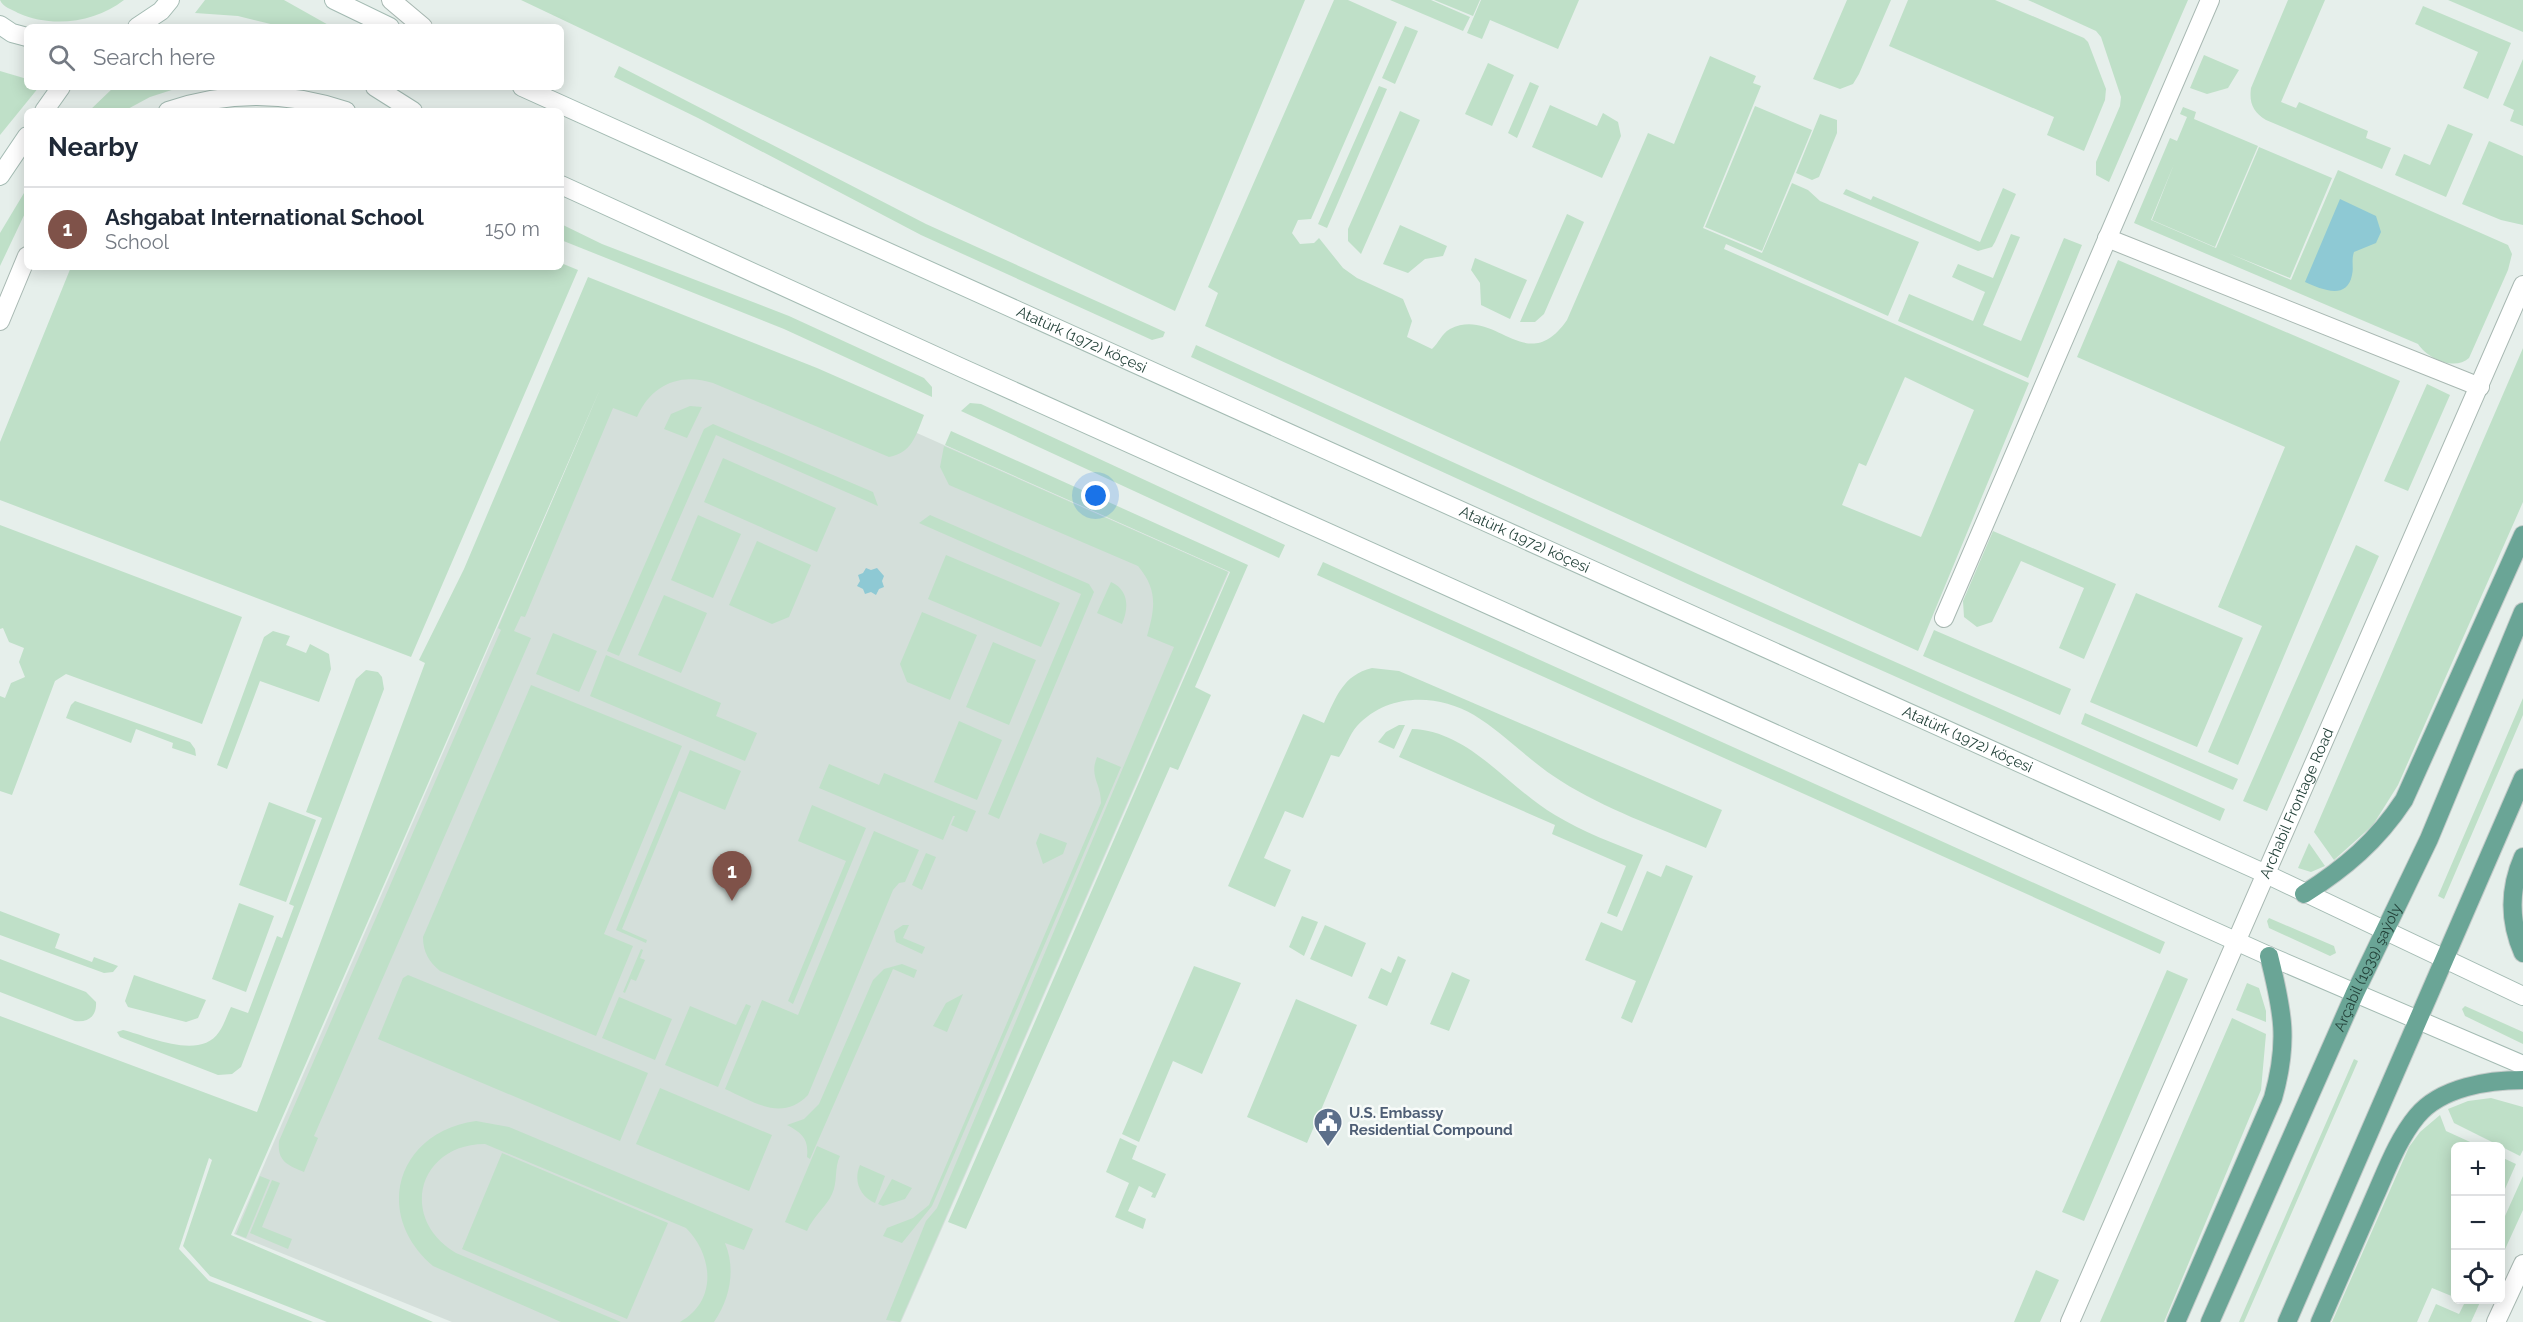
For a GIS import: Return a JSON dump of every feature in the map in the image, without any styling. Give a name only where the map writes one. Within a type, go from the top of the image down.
[{"type":"main road","points":[[142,24],[161,11],[170,0]]},
{"type":"main road","points":[[334,0],[384,24]]},
{"type":"main road","points":[[391,0],[419,24]]},
{"type":"main road","points":[[1944,618],[2210,0]]},
{"type":"main road","points":[[0,25],[12,33],[24,36]]},
{"type":"main road","points":[[47,108],[59,90]]},
{"type":"main road","points":[[380,90],[408,108]]},
{"type":"main road","name":"Atatürk (1972) köçesi","points":[[529,90],[2266,874],[2523,996]]},
{"type":"main road","points":[[179,108],[218,97],[256,95],[308,100],[336,108]]},
{"type":"main road","points":[[0,176],[24,140]]},
{"type":"main road","points":[[564,186],[962,368],[2269,956],[2523,1065]]},
{"type":"main road","points":[[2107,238],[2480,387]]},
{"type":"main road","points":[[0,321],[24,263]]},
{"type":"main road","name":"Archabil Frontage Road","points":[[2070,1322],[2238,942],[2523,285]]},
{"type":"main road","points":[[2304,894],[2359,856],[2389,823],[2404,800],[2523,535]]},
{"type":"main road","name":"Arçabil (1939) şaýoly","points":[[2210,1322],[2355,993],[2429,839],[2523,612]]},
{"type":"main road","points":[[2287,1322],[2523,778]]},
{"type":"main road","points":[[2523,857],[2516,873],[2512,911],[2515,936],[2523,953]]},
{"type":"main road","points":[[2176,1322],[2272,1098],[2282,1066],[2284,1030],[2269,956]]},
{"type":"main road","points":[[2320,1322],[2396,1149],[2418,1114],[2444,1096],[2473,1085],[2503,1080],[2523,1080]]},
{"type":"main road","points":[[2496,1322],[2523,1264]]},
{"type":"shaded area","points":[[636,308],[1229,572],[901,1322],[452,1322],[234,1234]]},
{"type":"green space","points":[[0,0],[124,0],[100,14],[58,22],[31,18],[5,6]]},
{"type":"green space","points":[[205,0],[284,0],[327,24],[271,24],[238,16],[195,13]]},
{"type":"green space","points":[[521,0],[1305,0],[1175,311]]},
{"type":"green space","points":[[1334,0],[1348,0],[1397,22],[1311,219],[1298,220],[1292,233],[1300,244],[1314,243],[1319,238],[1343,268],[1357,278],[1403,299],[1412,321],[1407,337],[1432,349],[1447,331],[1467,324],[1482,326],[1524,343],[1538,343],[1552,336],[1567,320],[1648,133],[1674,144],[1710,56],[1756,76],[1753,83],[1761,86],[1703,228],[1762,253],[1792,183],[1808,190],[1820,201],[1919,242],[1888,316],[1726,244],[1724,249],[2029,383],[1918,651],[1205,326],[1218,293],[1208,287]],"holes":[[[1905,377],[1974,410],[1921,537],[1842,505],[1859,463],[1866,466]]]},
{"type":"green space","points":[[1390,0],[1431,0],[1470,17],[1463,31]]},
{"type":"green space","points":[[1434,0],[1480,0],[1473,16]]},
{"type":"green space","points":[[1481,0],[1579,0],[1558,49],[1490,20],[1482,39],[1467,33]]},
{"type":"green space","points":[[1847,0],[1891,0],[1859,74],[1853,84],[1840,89],[1813,79]]},
{"type":"green space","points":[[1908,0],[1995,0],[2084,38],[2088,42],[2106,89],[2105,100],[2084,151],[2047,135],[2054,117],[1889,46]]},
{"type":"green space","points":[[2028,0],[2188,0],[2109,182],[2096,175],[2096,162],[2120,106],[2121,97],[2101,37],[2096,31]]},
{"type":"green space","points":[[2288,0],[2325,0],[2281,102],[2296,108],[2299,102],[2368,131],[2366,138],[2391,148],[2382,169],[2266,120],[2253,107],[2251,88]]},
{"type":"green space","points":[[2448,0],[2523,0],[2523,32]]},
{"type":"green space","points":[[2423,6],[2511,43],[2488,99],[2463,88],[2478,52],[2415,24]]},
{"type":"green space","points":[[1405,26],[1418,31],[1395,84],[1382,78]]},
{"type":"green space","points":[[2204,55],[2239,70],[2228,88],[2207,94],[2190,88]]},
{"type":"green space","points":[[2523,59],[2523,126],[2510,121],[2514,110],[2503,105]]},
{"type":"green space","points":[[1488,63],[1514,75],[1492,126],[1465,114]]},
{"type":"green space","points":[[619,66],[926,224],[1165,332],[1163,337],[1152,340],[921,235],[698,118],[614,77]]},
{"type":"green space","points":[[0,71],[24,78],[24,90],[37,90],[0,135]]},
{"type":"green space","points":[[1530,82],[1539,86],[1517,138],[1508,133]]},
{"type":"green space","points":[[1379,86],[1387,89],[1327,228],[1318,224]]},
{"type":"green space","points":[[111,90],[172,90],[150,97],[130,108],[92,108]]},
{"type":"green space","points":[[1550,105],[1597,126],[1603,113],[1618,122],[1621,136],[1602,178],[1532,147]]},
{"type":"green space","points":[[1755,106],[1812,130],[1762,251],[1705,227]]},
{"type":"green space","points":[[2183,107],[2196,112],[2194,119],[2258,146],[2215,247],[2152,220],[2174,164],[2151,220],[2216,248],[2259,147],[2332,178],[2290,278],[2228,253],[2291,280],[2338,170],[2508,245],[2512,254],[2508,270],[2469,358],[2457,363],[2442,361],[2428,354],[2418,344],[2134,223],[2170,138],[2177,141],[2187,117],[2180,114]]},
{"type":"green space","points":[[1400,111],[1420,120],[1361,254],[1348,241],[1348,229]]},
{"type":"green space","points":[[1820,114],[1837,120],[1837,133],[1819,177],[1812,180],[1796,173]]},
{"type":"green space","points":[[2448,124],[2473,134],[2446,197],[2395,175],[2404,154],[2430,165]]},
{"type":"green space","points":[[2489,141],[2523,156],[2523,225],[2501,220],[2462,204]]},
{"type":"green space","points":[[2003,188],[2016,194],[1992,247],[1978,251],[1843,194],[1846,189],[1871,200],[1873,196],[1980,242]]},
{"type":"green space","points":[[24,193],[24,215],[0,266],[0,233]]},
{"type":"green space","points":[[1567,214],[1584,222],[1544,314],[1535,322],[1520,322]]},
{"type":"green space","points":[[564,225],[602,244],[789,316],[924,378],[932,387],[932,397],[784,329],[564,241]]},
{"type":"green space","points":[[1400,225],[1447,246],[1443,256],[1425,259],[1408,273],[1383,264]]},
{"type":"green space","points":[[2011,234],[2020,237],[1983,325],[2021,341],[2064,238],[2082,245],[2028,378],[1898,321],[1909,294],[1973,321],[1985,292],[1952,277],[1958,264],[1993,278]]},
{"type":"green space","points":[[1475,258],[1527,280],[1510,319],[1481,305],[1480,283],[1471,270]]},
{"type":"green space","points":[[2118,260],[2400,381],[2238,765],[2208,752],[2262,626],[2218,607],[2285,447],[2077,357]]},
{"type":"green space","points":[[564,264],[578,270],[411,657],[0,500],[0,442],[70,270],[564,270]]},
{"type":"green space","points":[[588,277],[817,368],[924,415],[908,447],[903,452],[889,457],[701,380],[678,380],[658,389],[643,406],[637,417],[613,408],[525,617],[521,616],[514,631],[531,638],[314,1136],[318,1138],[304,1172],[284,1161],[280,1153],[279,1141],[501,630],[498,628],[601,387],[231,1235],[433,1322],[327,1322],[210,1276],[183,1246],[212,1160],[209,1158],[179,1249],[209,1281],[313,1322],[0,1322],[0,1016],[257,1112],[425,663],[419,660],[464,569]]},
{"type":"green space","points":[[1196,345],[1698,574],[2225,809],[2220,821],[1692,586],[1191,357]]},
{"type":"green space","points":[[2523,348],[2523,502],[2398,785],[2373,825],[2334,860],[2314,832]]},
{"type":"green space","points":[[2427,384],[2450,395],[2408,491],[2384,481]]},
{"type":"green space","points":[[970,403],[981,404],[1285,545],[1279,558],[961,411]]},
{"type":"green space","points":[[690,406],[702,407],[687,438],[664,429],[671,414]]},
{"type":"green space","points":[[713,424],[873,492],[878,506],[716,435],[619,656],[607,651],[704,429]]},
{"type":"green space","points":[[951,431],[1248,565],[1195,687],[1211,695],[1178,770],[1170,767],[966,1229],[948,1222],[1230,572],[945,445]]},
{"type":"green space","points":[[944,446],[1228,572],[900,1322],[886,1320],[926,1221],[937,1208],[1174,647],[1147,636],[1153,608],[1152,591],[1138,566],[949,485],[940,467]]},
{"type":"green space","points":[[723,458],[836,508],[817,552],[704,502]]},
{"type":"green space","points":[[698,515],[741,534],[713,598],[671,580]]},
{"type":"green space","points":[[930,515],[1089,584],[1094,592],[999,819],[988,814],[1081,594],[919,523]]},
{"type":"green space","points":[[0,525],[242,617],[202,724],[66,674],[55,681],[12,795],[0,791],[0,696],[5,698],[11,683],[25,677],[19,662],[24,648],[9,642],[3,628],[0,629]]},
{"type":"green space","points":[[1993,531],[2116,584],[2084,659],[2059,648],[2084,588],[2021,561],[1992,622],[1977,627],[1964,617],[1963,601]]},
{"type":"green space","points":[[757,541],[811,565],[789,617],[772,624],[729,605]]},
{"type":"green space","points":[[2356,545],[2379,556],[2267,811],[2243,801]]},
{"type":"green space","points":[[946,555],[1060,603],[1041,647],[928,599]]},
{"type":"green space","points":[[1323,562],[2165,942],[2160,954],[1317,575]]},
{"type":"green space","points":[[1111,582],[1117,585],[1126,600],[1126,612],[1122,624],[1097,613]]},
{"type":"green space","points":[[2136,593],[2243,638],[2197,747],[2090,702]]},
{"type":"green space","points":[[664,595],[707,613],[681,673],[638,655]]},
{"type":"green space","points":[[922,612],[977,635],[950,700],[907,682],[900,664]]},
{"type":"green space","points":[[1934,630],[2071,689],[2060,715],[1923,656]]},
{"type":"green space","points":[[273,631],[290,636],[286,645],[306,653],[310,644],[329,654],[331,669],[319,702],[260,681],[227,769],[217,765],[264,637]]},
{"type":"green space","points":[[553,633],[597,651],[579,692],[536,674]]},
{"type":"green space","points":[[993,642],[1036,660],[1009,725],[966,707]]},
{"type":"green space","points":[[606,655],[721,703],[716,716],[757,733],[745,761],[590,696]]},
{"type":"green space","points":[[1372,668],[1399,671],[1722,810],[1706,848],[1578,791],[1539,765],[1474,715],[1444,703],[1413,700],[1397,702],[1369,715],[1354,730],[1339,757],[1331,755],[1303,818],[1285,811],[1264,858],[1291,870],[1275,907],[1228,886],[1303,714],[1324,723],[1337,696],[1347,682],[1362,671]]},
{"type":"green space","points":[[366,670],[378,672],[382,677],[384,689],[241,1067],[232,1074],[218,1075],[120,1037],[117,1032],[123,1030],[173,1044],[200,1045],[219,1032],[231,1007],[248,1013],[277,936],[282,938],[294,906],[289,904],[322,818],[306,812],[356,679]]},
{"type":"green space","points":[[531,685],[682,746],[604,934],[633,946],[596,1036],[440,971],[430,960],[424,947],[423,937]]},
{"type":"green space","points":[[2523,698],[2523,715],[2444,899],[2438,896]]},
{"type":"green space","points":[[75,701],[190,742],[195,749],[196,756],[172,748],[173,743],[136,729],[131,743],[66,718]]},
{"type":"green space","points":[[2085,713],[2238,779],[2233,790],[2081,724]]},
{"type":"green space","points":[[959,721],[1002,740],[977,800],[934,782]]},
{"type":"green space","points":[[1399,725],[1405,725],[1394,749],[1378,742],[1386,732]]},
{"type":"green space","points":[[1412,729],[1433,732],[1452,739],[1487,762],[1555,815],[1587,832],[1643,855],[1617,917],[1607,913],[1626,866],[1552,834],[1555,825],[1399,757]]},
{"type":"green space","points":[[690,750],[741,771],[725,810],[679,791],[622,929],[647,940],[646,943],[616,930]]},
{"type":"green space","points":[[1097,757],[1121,767],[932,1206],[902,1243],[883,1236],[887,1228],[913,1218],[929,1205],[1101,803],[1094,770]]},
{"type":"green space","points":[[829,764],[879,785],[884,773],[976,811],[967,832],[951,825],[955,816],[953,816],[943,840],[819,788]]},
{"type":"green space","points":[[269,802],[316,820],[286,902],[239,885]]},
{"type":"green space","points":[[812,805],[866,828],[793,1004],[788,1001],[846,861],[798,841]]},
{"type":"green space","points":[[874,831],[919,850],[905,882],[899,883],[893,890],[808,1095],[798,1103],[778,1108],[757,1104],[725,1089],[762,1000],[798,1015]]},
{"type":"green space","points":[[1040,833],[1067,843],[1063,854],[1043,864],[1036,843]]},
{"type":"green space","points":[[2309,843],[2325,866],[2311,872],[2298,868]]},
{"type":"green space","points":[[926,853],[936,857],[922,890],[912,885]]},
{"type":"green space","points":[[1666,865],[1693,876],[1632,1023],[1621,1018],[1636,981],[1585,960],[1601,922],[1622,931],[1647,871],[1661,877]]},
{"type":"green space","points":[[239,903],[274,916],[246,992],[212,979]]},
{"type":"green space","points":[[0,911],[60,934],[55,948],[92,962],[94,957],[118,966],[113,972],[104,973],[0,935]]},
{"type":"green space","points":[[1302,916],[1318,922],[1304,956],[1289,947]]},
{"type":"green space","points":[[2269,918],[2334,946],[2336,953],[2330,956],[2269,928],[2267,921]]},
{"type":"green space","points":[[903,925],[909,925],[903,938],[925,947],[922,954],[896,942],[894,931]]},
{"type":"green space","points":[[1325,925],[1366,943],[1352,977],[1310,959]]},
{"type":"green space","points":[[641,949],[643,950],[640,958],[645,960],[636,981],[631,979],[625,993],[623,992]]},
{"type":"green space","points":[[1398,956],[1406,960],[1387,1006],[1368,998],[1381,968],[1391,973]]},
{"type":"green space","points":[[0,959],[86,992],[96,1002],[95,1011],[84,1021],[75,1021],[0,992]]},
{"type":"green space","points":[[902,964],[917,970],[914,978],[893,969],[810,1159],[807,1157],[806,1141],[797,1131],[787,1125],[804,1119],[819,1104],[873,980],[884,969]]},
{"type":"green space","points":[[1194,966],[1241,983],[1202,1074],[1173,1061],[1139,1142],[1122,1134]]},
{"type":"green space","points":[[2167,970],[2188,979],[2084,1221],[2062,1212]]},
{"type":"green space","points":[[1452,972],[1470,980],[1449,1031],[1430,1024]]},
{"type":"green space","points":[[134,975],[206,1000],[198,1018],[186,1022],[128,1007],[125,1001]]},
{"type":"green space","points":[[408,975],[648,1073],[620,1141],[378,1039],[403,978]]},
{"type":"green space","points":[[2247,983],[2259,988],[2266,1011],[2266,1022],[2236,1010]]},
{"type":"green space","points":[[963,994],[947,1032],[933,1026],[946,1003]]},
{"type":"green space","points":[[619,997],[672,1019],[655,1060],[602,1038]]},
{"type":"green space","points":[[1296,999],[1357,1025],[1307,1143],[1247,1117]]},
{"type":"green space","points":[[746,1004],[751,1006],[718,1087],[665,1065],[690,1006],[736,1025]]},
{"type":"green space","points":[[2465,1006],[2523,1032],[2523,1044],[2465,1016],[2462,1009]]},
{"type":"green space","points":[[2232,1018],[2266,1034],[2261,1090],[2164,1322],[2100,1322]]},
{"type":"green space","points":[[2354,1059],[2358,1061],[2244,1322],[2239,1322]]},
{"type":"green space","points":[[660,1088],[772,1135],[749,1191],[636,1144]]},
{"type":"green space","points":[[2491,1098],[2523,1107],[2523,1150],[2520,1156],[2505,1148],[2505,1142],[2492,1142],[2454,1123],[2448,1109],[2468,1101]]},
{"type":"green space","points":[[2440,1115],[2446,1131],[2470,1142],[2451,1142],[2451,1296],[2432,1288],[2417,1322],[2332,1322],[2409,1147],[2420,1132]]},
{"type":"green space","points":[[476,1121],[509,1127],[753,1229],[744,1250],[725,1243],[730,1263],[730,1284],[724,1304],[714,1322],[680,1322],[701,1302],[706,1290],[707,1277],[702,1251],[686,1228],[485,1144],[462,1147],[444,1156],[431,1170],[424,1186],[422,1204],[427,1222],[438,1239],[456,1253],[621,1322],[561,1322],[433,1266],[414,1245],[403,1223],[399,1200],[402,1178],[412,1158],[427,1141],[449,1128]]},
{"type":"green space","points":[[1120,1138],[1137,1146],[1132,1159],[1166,1174],[1155,1198],[1151,1197],[1153,1193],[1139,1186],[1128,1211],[1146,1219],[1143,1229],[1115,1217],[1129,1183],[1106,1172]]},
{"type":"green space","points":[[817,1146],[840,1156],[832,1194],[807,1231],[785,1222]]},
{"type":"green space","points":[[502,1153],[668,1223],[627,1319],[462,1249]]},
{"type":"green space","points":[[2505,1159],[2516,1164],[2505,1189]]},
{"type":"green space","points":[[860,1165],[885,1176],[875,1203],[865,1196],[859,1187],[857,1177]]},
{"type":"green space","points":[[260,1176],[270,1180],[246,1238],[236,1234]]},
{"type":"green space","points":[[2523,1176],[2523,1210],[2505,1249],[2505,1216]]},
{"type":"green space","points":[[892,1179],[912,1188],[905,1199],[883,1206],[878,1204]]},
{"type":"green space","points":[[272,1180],[280,1183],[262,1227],[292,1239],[288,1249],[250,1233]]},
{"type":"green space","points":[[2036,1270],[2059,1280],[2040,1322],[2014,1322]]},
{"type":"green space","points":[[2436,1304],[2459,1314],[2464,1304],[2479,1304],[2471,1322],[2428,1322]]},
{"type":"water","points":[[2340,199],[2376,216],[2381,232],[2376,243],[2354,252],[2353,272],[2349,283],[2345,288],[2333,291],[2305,282]]},
{"type":"water","points":[[866,568],[871,570],[877,568],[884,576],[882,581],[884,587],[879,589],[876,595],[871,592],[865,594],[863,589],[857,586],[860,581],[858,575]]},
{"type":"place","name":"Ashgabat International School","points":[[732,901]]},
{"type":"place","name":"U.S. Embassy Residential Compound","points":[[1328,1148]]}]
